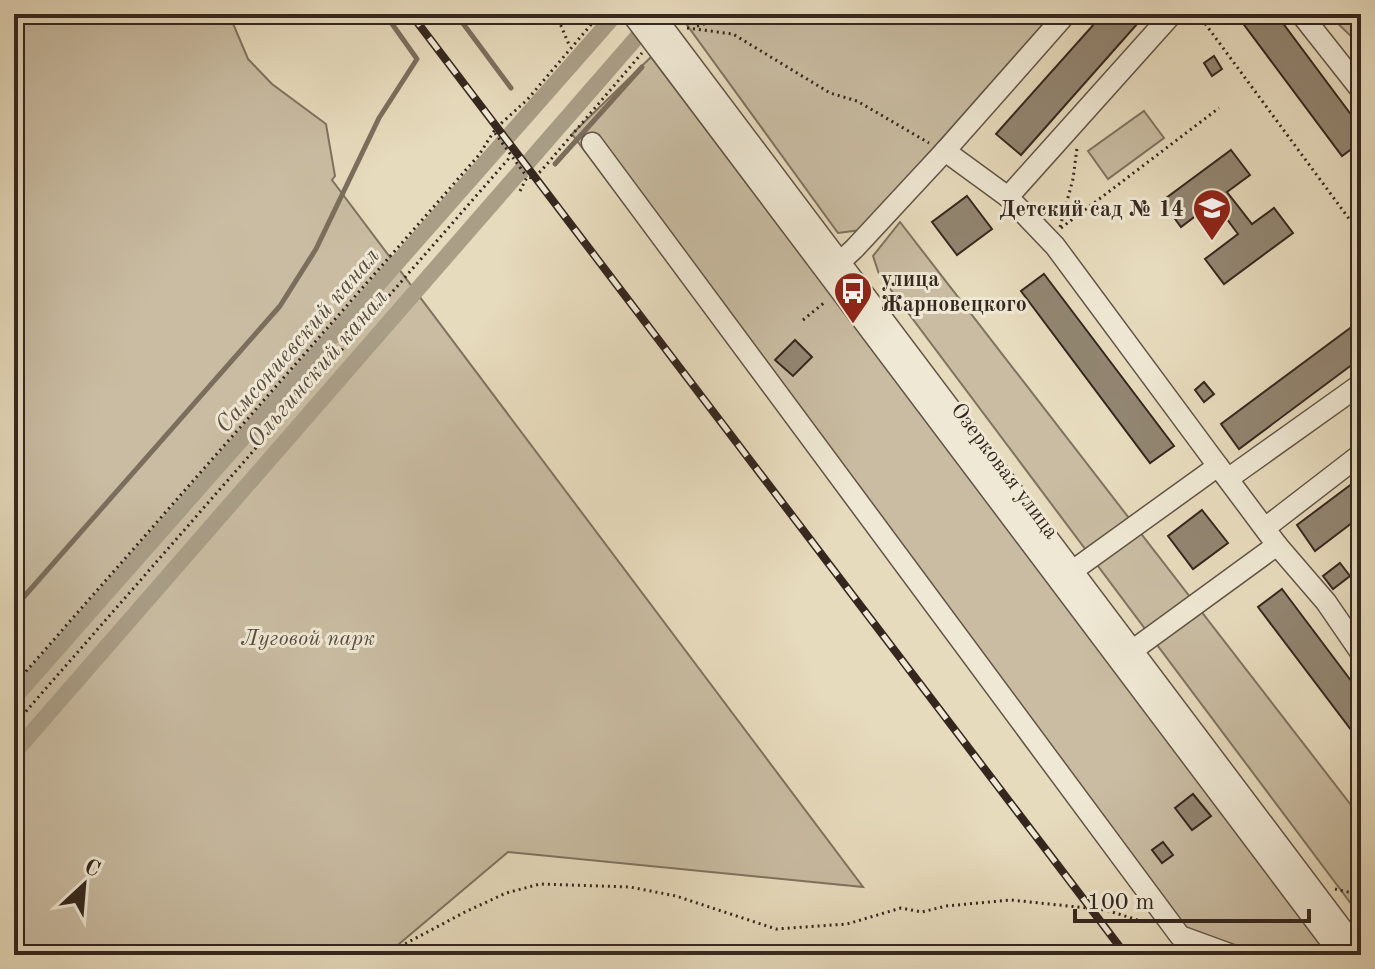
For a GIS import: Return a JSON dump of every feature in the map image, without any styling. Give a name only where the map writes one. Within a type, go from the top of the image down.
[{"type":"street","name":"Озерковая улица","points":[[632,14],[668,37]]},
{"type":"street","name":"Озерковая улица","points":[[653,14],[833,268],[1125,655],[1341,955]]},
{"type":"street","points":[[833,268],[945,151],[1066,14]]},
{"type":"street","points":[[1008,197],[1172,14]]},
{"type":"street","points":[[1301,14],[1361,90]]},
{"type":"street","points":[[592,143],[1180,936],[1232,955]]},
{"type":"street","points":[[945,151],[1008,197],[1055,246],[1271,537],[1326,602],[1361,653]]},
{"type":"street","points":[[1066,576],[1361,384]]},
{"type":"street","points":[[1125,655],[1271,537],[1361,454]]},
{"type":"street","name":"Озерковая улица","points":[[1125,655],[1361,954]]},
{"type":"path","points":[[556,14],[570,49]]},
{"type":"path","points":[[14,685],[479,155],[496,128],[527,100],[600,14]]},
{"type":"path","points":[[668,37],[740,14]]},
{"type":"path","points":[[1198,14],[1361,235]]},
{"type":"path","points":[[693,27],[733,34],[830,93],[857,101],[945,151]]},
{"type":"path","points":[[495,133],[527,177],[533,178],[634,63]]},
{"type":"path","points":[[1078,144],[1073,179],[1058,231],[1219,108]]},
{"type":"path","points":[[14,725],[511,156]]},
{"type":"path","points":[[520,191],[527,177]]},
{"type":"path","points":[[803,320],[831,298]]},
{"type":"path","points":[[384,955],[506,893],[540,884],[577,883],[630,887],[676,896],[776,929],[847,924],[901,908],[922,912],[946,906],[1011,900],[1106,910],[1180,936]]},
{"type":"path","points":[[1335,889],[1361,895]]},
{"type":"green space","name":"Луговой парк","points":[[14,14],[229,14],[248,59],[272,84],[326,124],[335,176],[332,180],[863,887],[508,852],[386,955],[14,955]]},
{"type":"green space","points":[[679,14],[1052,14],[861,230],[838,233]]},
{"type":"green space","points":[[1328,14],[1361,14],[1361,46]]},
{"type":"green space","points":[[651,57],[1331,955],[1188,955],[572,134]]},
{"type":"green space","points":[[1144,111],[1164,138],[1108,179],[1088,151]]},
{"type":"green space","points":[[900,222],[1361,818],[1361,917],[879,274],[873,256]]},
{"type":"building","points":[[1103,14],[1146,14],[1021,155],[996,134]]},
{"type":"building","points":[[1236,14],[1276,14],[1361,128],[1361,142],[1342,156]]},
{"type":"building","points":[[1214,56],[1222,69],[1212,76],[1204,63]]},
{"type":"building","points":[[1231,150],[1250,175],[1227,192],[1252,224],[1274,208],[1293,233],[1224,284],[1205,259],[1238,234],[1214,202],[1181,227],[1162,201]]},
{"type":"building","points":[[967,196],[992,229],[957,255],[932,222]]},
{"type":"building","points":[[1044,274],[1174,446],[1150,463],[1021,291]]},
{"type":"building","points":[[1361,320],[1361,358],[1239,449],[1221,424]]},
{"type":"building","points":[[795,340],[812,357],[793,376],[775,360]]},
{"type":"building","points":[[1204,382],[1214,394],[1204,402],[1195,390]]},
{"type":"building","points":[[1361,477],[1361,516],[1315,551],[1297,525]]},
{"type":"building","points":[[1202,510],[1228,543],[1193,569],[1168,536]]},
{"type":"building","points":[[1340,563],[1350,576],[1333,589],[1323,576]]},
{"type":"building","points":[[1282,589],[1361,694],[1361,743],[1258,607]]},
{"type":"building","points":[[1193,794],[1211,816],[1192,830],[1175,808]]},
{"type":"building","points":[[1163,842],[1173,855],[1162,863],[1152,850]]},
{"type":"waterway","points":[[14,608],[280,306],[316,249],[379,118],[417,59],[385,14]]},
{"type":"waterway","points":[[456,14],[511,88]]},
{"type":"waterway","name":"Самсониевский канал","points":[[14,698],[616,14]]},
{"type":"waterway","name":"Ольгинский канал","points":[[14,753],[651,21]]},
{"type":"waterway","points":[[555,164],[642,67]]},
{"type":"railway","points":[[411,14],[1126,955]]},
{"type":"place","name":"Детский сад № 14","points":[[1212,242]]},
{"type":"place","name":"улица Жарновецкого","points":[[853,325]]}]
